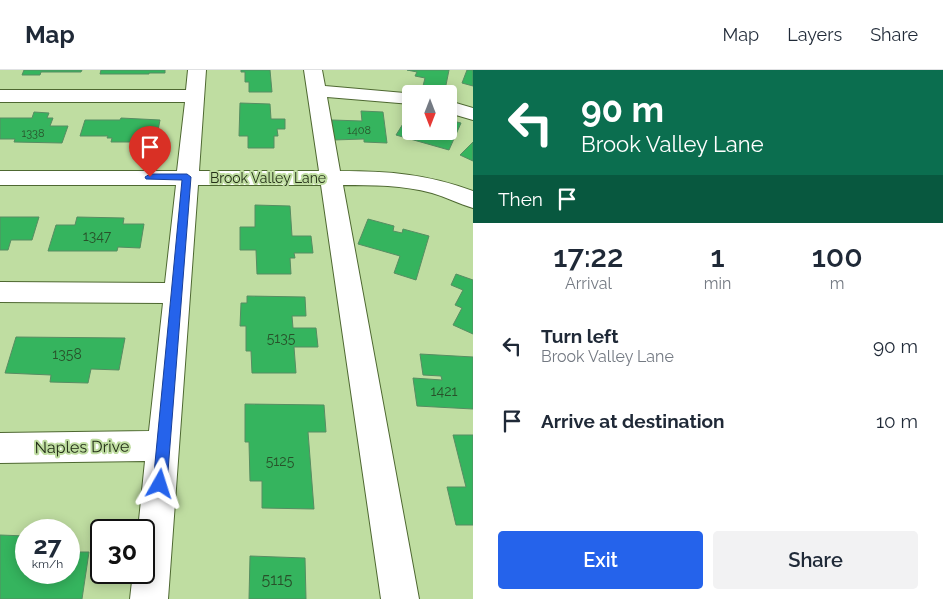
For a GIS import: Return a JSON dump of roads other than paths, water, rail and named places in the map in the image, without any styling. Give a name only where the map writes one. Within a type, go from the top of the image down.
[{"type":"street","points":[[400,599],[314,80],[402,96]]},
{"type":"street","points":[[0,96],[196,83],[149,599]]},
{"type":"street","points":[[458,110],[473,114]]},
{"type":"street","name":"Brook Valley Lane","points":[[0,178],[389,178],[419,182],[442,188],[473,200]]},
{"type":"street","points":[[0,292],[177,293]]},
{"type":"street","name":"Naples Drive","points":[[0,448],[164,446]]}]
